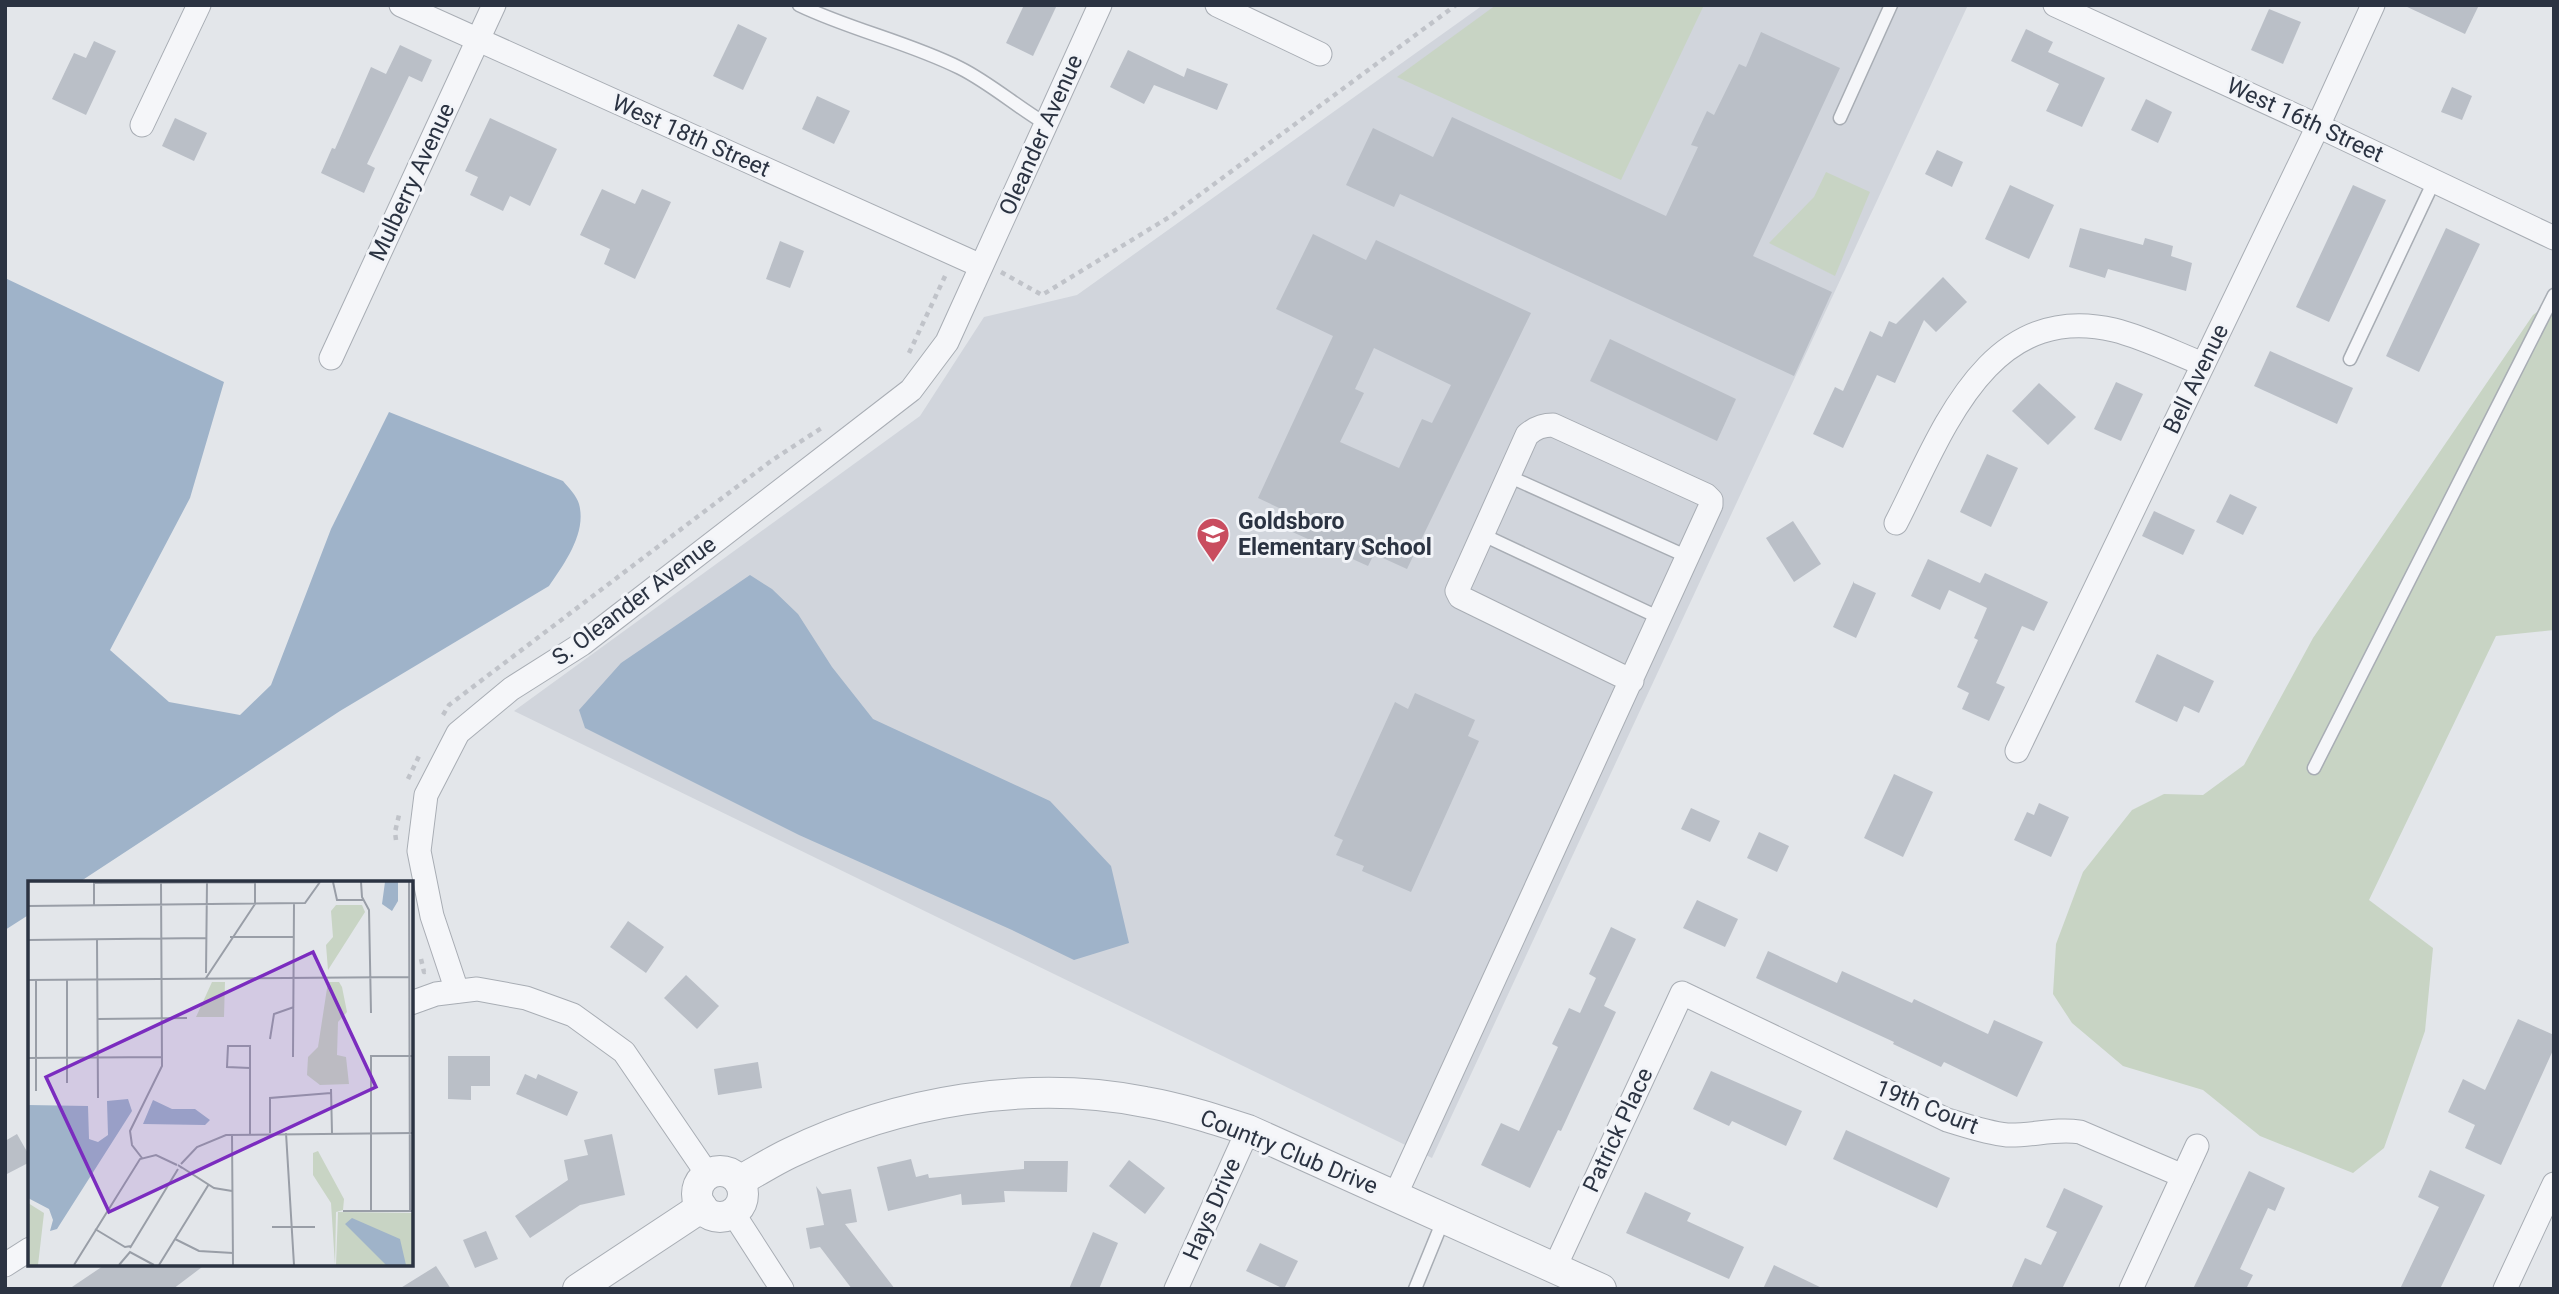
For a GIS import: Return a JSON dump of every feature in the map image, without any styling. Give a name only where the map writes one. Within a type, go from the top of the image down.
[{"type":"street","points":[[142,125],[199,5]]},
{"type":"street","name":"West 18th Street","points":[[401,5],[981,266]]},
{"type":"street","name":"Mulberry Avenue","points":[[331,358],[494,5]]},
{"type":"street","name":"Oleander Avenue","points":[[981,266],[1100,5]]},
{"type":"street","points":[[1217,5],[1320,54]]},
{"type":"street","name":"West 16th Street","points":[[2054,5],[2554,238]]},
{"type":"street","name":"Bell Avenue","points":[[2017,751],[2318,126],[2373,5]]},
{"type":"street","name":"S. Oleander Avenue","points":[[457,991],[432,916],[419,852],[426,795],[458,733],[511,689],[582,644],[911,390],[947,342],[981,266]]},
{"type":"street","points":[[1896,523],[1959,400],[1989,363],[2017,342],[2049,328],[2080,326],[2114,330],[2203,364]]},
{"type":"street","points":[[1395,1196],[1632,681],[1711,505],[1711,500],[1553,425],[1534,429],[1527,435],[1457,591],[1460,597],[1632,681]]},
{"type":"street","points":[[413,1002],[436,994],[477,989],[526,998],[573,1015],[624,1052],[708,1175]]},
{"type":"street","name":"19th Court","points":[[1682,993],[1947,1120],[2009,1135],[2062,1129],[2080,1132],[2183,1176]]},
{"type":"street","name":"Patrick Place","points":[[1555,1267],[1682,993]]},
{"type":"street","name":"Country Club Drive","points":[[739,1181],[791,1152],[864,1124],[932,1105],[1005,1095],[1065,1093],[1143,1101],[1198,1114],[1248,1130],[1601,1289]]},
{"type":"street","name":"Hays Drive","points":[[1176,1289],[1248,1130]]},
{"type":"street","points":[[2131,1289],[2197,1146]]},
{"type":"street","points":[[725,1171],[739,1181],[742,1201],[733,1213],[719,1217],[702,1207],[697,1191],[708,1175],[725,1171]]},
{"type":"street","points":[[2505,1289],[2554,1184]]},
{"type":"street","points":[[578,1289],[702,1207]]},
{"type":"street","points":[[733,1213],[782,1289]]},
{"type":"street","points":[[5,1265],[28,1250]]},
{"type":"lane","points":[[799,5],[816,14],[906,45],[962,69],[1046,124]]},
{"type":"lane","points":[[1840,118],[1892,5]]},
{"type":"lane","points":[[2350,359],[2434,181]]},
{"type":"lane","points":[[2314,768],[2554,295]]},
{"type":"lane","points":[[1508,476],[1688,557]]},
{"type":"lane","points":[[1482,534],[1660,618]]},
{"type":"lane","points":[[1415,1289],[1444,1218]]},
{"type":"path","points":[[1042,295],[1171,216],[1456,5]]},
{"type":"shaded area","name":"Goldsboro Elementary School","points":[[1483,5],[1968,5],[1432,1158],[514,711],[920,416],[984,317],[1077,295]]},
{"type":"green space","points":[[1496,5],[1704,5],[1621,180],[1397,77]]},
{"type":"green space","points":[[1826,172],[1870,192],[1835,276],[1769,243],[1814,197]]},
{"type":"green space","points":[[2554,299],[2554,630],[2496,636],[2369,900],[2433,948],[2425,1031],[2384,1148],[2353,1173],[2260,1136],[2203,1090],[2123,1066],[2072,1023],[2053,994],[2056,944],[2083,872],[2132,810],[2164,794],[2203,795],[2244,765],[2313,638],[2533,315]]},
{"type":"water","points":[[5,278],[224,382],[190,498],[110,650],[169,702],[240,715],[271,685],[331,529],[389,412],[563,481],[579,504],[580,526],[573,548],[549,586],[340,711],[81,881],[28,881],[28,915],[5,930]]},
{"type":"water","points":[[750,575],[772,589],[798,614],[832,667],[873,719],[1050,801],[1111,866],[1129,943],[1074,960],[799,835],[585,728],[579,710],[621,663]]},
{"type":"building","points":[[1024,5],[1057,5],[1033,56],[1006,43]]},
{"type":"building","points":[[2403,5],[2479,5],[2465,34]]},
{"type":"building","points":[[2269,9],[2301,22],[2283,64],[2251,50]]},
{"type":"building","points":[[738,24],[767,38],[743,90],[713,76]]},
{"type":"building","points":[[2026,29],[2053,42],[2048,52],[2105,78],[2082,127],[2046,111],[2059,84],[2011,61]]},
{"type":"building","points":[[1761,32],[1840,68],[1753,256],[1832,292],[1794,376],[1400,194],[1394,207],[1346,185],[1373,128],[1433,157],[1452,117],[1666,216],[1698,147],[1691,145],[1707,111],[1714,115],[1739,64],[1746,67]]},
{"type":"building","points":[[94,41],[116,51],[86,115],[52,99],[74,53],[86,58]]},
{"type":"building","points":[[400,45],[432,60],[422,82],[409,76],[367,164],[375,168],[364,193],[321,173],[332,148],[335,149],[371,67],[386,74]]},
{"type":"building","points":[[1128,50],[1184,77],[1187,68],[1228,84],[1217,110],[1154,85],[1144,104],[1110,87]]},
{"type":"building","points":[[2452,87],[2472,96],[2462,120],[2441,112]]},
{"type":"building","points":[[817,96],[850,111],[834,144],[802,129]]},
{"type":"building","points":[[2146,99],[2172,112],[2158,143],[2131,130]]},
{"type":"building","points":[[175,118],[207,133],[194,161],[162,146]]},
{"type":"building","points":[[490,118],[557,149],[530,206],[510,196],[503,211],[470,195],[478,177],[465,171]]},
{"type":"building","points":[[1937,150],[1963,162],[1952,187],[1925,174]]},
{"type":"building","points":[[2010,185],[2054,205],[2029,259],[1985,239]]},
{"type":"building","points":[[2353,185],[2386,200],[2329,322],[2296,307]]},
{"type":"building","points":[[602,189],[635,204],[642,189],[671,202],[635,279],[604,264],[610,249],[580,235]]},
{"type":"building","points":[[2080,228],[2143,245],[2145,238],[2173,246],[2171,256],[2192,263],[2186,291],[2108,269],[2105,278],[2069,267]]},
{"type":"building","points":[[2446,228],[2480,244],[2419,372],[2386,356]]},
{"type":"building","points":[[1313,234],[1366,260],[1376,240],[1531,313],[1407,569],[1374,554],[1368,566],[1288,530],[1294,515],[1258,498],[1333,336],[1276,309]],"holes":[[[1374,348],[1451,385],[1432,423],[1422,419],[1399,468],[1340,442],[1364,393],[1355,389]]]},
{"type":"building","points":[[780,241],[804,251],[790,288],[766,279]]},
{"type":"building","points":[[1943,277],[1967,302],[1936,332],[1924,320],[1895,383],[1877,375],[1843,448],[1813,434],[1835,387],[1843,391],[1870,331],[1882,337],[1889,321],[1896,324]]},
{"type":"building","points":[[1610,339],[1736,399],[1717,441],[1590,381]]},
{"type":"building","points":[[2270,351],[2353,388],[2337,424],[2254,386]]},
{"type":"building","points":[[2116,382],[2143,394],[2121,441],[2094,429]]},
{"type":"building","points":[[2039,383],[2076,417],[2048,445],[2012,411]]},
{"type":"building","points":[[1987,454],[2018,468],[1991,527],[1960,512]]},
{"type":"building","points":[[2230,494],[2257,507],[2243,535],[2216,522]]},
{"type":"building","points":[[2154,511],[2195,530],[2183,555],[2142,536]]},
{"type":"building","points":[[1793,521],[1821,564],[1794,582],[1766,538]]},
{"type":"building","points":[[1928,559],[1980,583],[1985,573],[2048,602],[2034,631],[2022,626],[1996,683],[2005,687],[1989,721],[1962,709],[1969,693],[1957,687],[1978,640],[1974,638],[1987,608],[1949,590],[1940,610],[1911,596]]},
{"type":"building","points":[[1854,581],[1876,593],[1856,638],[1833,627]]},
{"type":"building","points":[[2157,654],[2214,681],[2199,713],[2184,706],[2177,722],[2135,702]]},
{"type":"building","points":[[1415,693],[1475,720],[1468,736],[1479,741],[1411,892],[1362,871],[1364,866],[1336,855],[1343,840],[1334,836],[1395,702],[1408,709]]},
{"type":"building","points":[[1894,774],[1933,792],[1903,857],[1864,838]]},
{"type":"building","points":[[2039,803],[2069,817],[2051,857],[2014,840],[2027,812],[2034,815]]},
{"type":"building","points":[[1691,808],[1720,821],[1710,842],[1681,829]]},
{"type":"building","points":[[1759,832],[1789,846],[1777,872],[1747,858]]},
{"type":"building","points":[[1697,900],[1738,919],[1725,947],[1683,928]]},
{"type":"building","points":[[628,921],[664,947],[646,973],[610,947]]},
{"type":"building","points":[[1611,927],[1636,939],[1604,1006],[1616,1012],[1561,1131],[1558,1130],[1530,1188],[1481,1165],[1501,1123],[1519,1131],[1558,1047],[1552,1044],[1569,1008],[1580,1013],[1596,978],[1589,974]]},
{"type":"building","points":[[1768,951],[1837,983],[1842,971],[1912,1003],[1914,999],[1988,1034],[1994,1020],[2043,1042],[2017,1097],[1944,1062],[1941,1067],[1893,1044],[1894,1042],[1756,978]]},
{"type":"building","points":[[686,975],[719,1006],[697,1029],[664,998]]},
{"type":"building","points":[[2518,1019],[2554,1035],[2554,1048],[2501,1165],[2465,1148],[2475,1125],[2448,1112],[2463,1079],[2485,1090]]},
{"type":"building","points":[[448,1056],[490,1056],[490,1086],[471,1086],[471,1100],[448,1099]]},
{"type":"building","points":[[758,1062],[762,1088],[718,1095],[714,1069]]},
{"type":"building","points":[[1711,1071],[1802,1111],[1786,1146],[1732,1121],[1729,1126],[1693,1109]]},
{"type":"building","points":[[525,1074],[536,1079],[538,1074],[578,1092],[567,1116],[516,1094]]},
{"type":"building","points":[[1846,1130],[1950,1178],[1937,1208],[1833,1159]]},
{"type":"building","points":[[17,1134],[28,1153],[28,1163],[5,1175],[5,1141]]},
{"type":"building","points":[[612,1134],[625,1195],[580,1205],[530,1238],[515,1216],[568,1180],[564,1160],[588,1155],[584,1140]]},
{"type":"building","points":[[911,1159],[916,1177],[928,1174],[929,1178],[1024,1169],[1024,1161],[1068,1161],[1067,1192],[1004,1191],[1005,1202],[962,1205],[961,1194],[888,1211],[877,1167]]},
{"type":"building","points":[[1129,1160],[1165,1188],[1145,1214],[1109,1186]]},
{"type":"building","points":[[2430,1170],[2485,1195],[2440,1289],[2400,1289],[2439,1207],[2418,1197]]},
{"type":"building","points":[[2249,1171],[2285,1188],[2275,1211],[2268,1208],[2240,1269],[2253,1275],[2246,1289],[2193,1289]]},
{"type":"building","points":[[816,1186],[822,1194],[851,1189],[857,1222],[845,1224],[895,1289],[852,1289],[820,1247],[810,1249],[806,1228],[824,1225]]},
{"type":"building","points":[[2064,1188],[2103,1206],[2062,1289],[2011,1289],[2025,1258],[2041,1265],[2057,1232],[2046,1227]]},
{"type":"building","points":[[1645,1192],[1691,1213],[1687,1221],[1744,1247],[1729,1279],[1626,1233]]},
{"type":"building","points":[[486,1231],[498,1259],[475,1268],[463,1240]]},
{"type":"building","points":[[1093,1232],[1118,1243],[1099,1289],[1069,1289]]},
{"type":"building","points":[[1260,1243],[1298,1261],[1284,1289],[1246,1271]]},
{"type":"building","points":[[1774,1265],[1824,1289],[1763,1289]]},
{"type":"building","points":[[103,1266],[203,1266],[173,1289],[69,1289]]},
{"type":"building","points":[[436,1266],[451,1289],[399,1289]]},
{"type":"place","name":"Goldsboro Elementary School","points":[[1213,564]]}]
